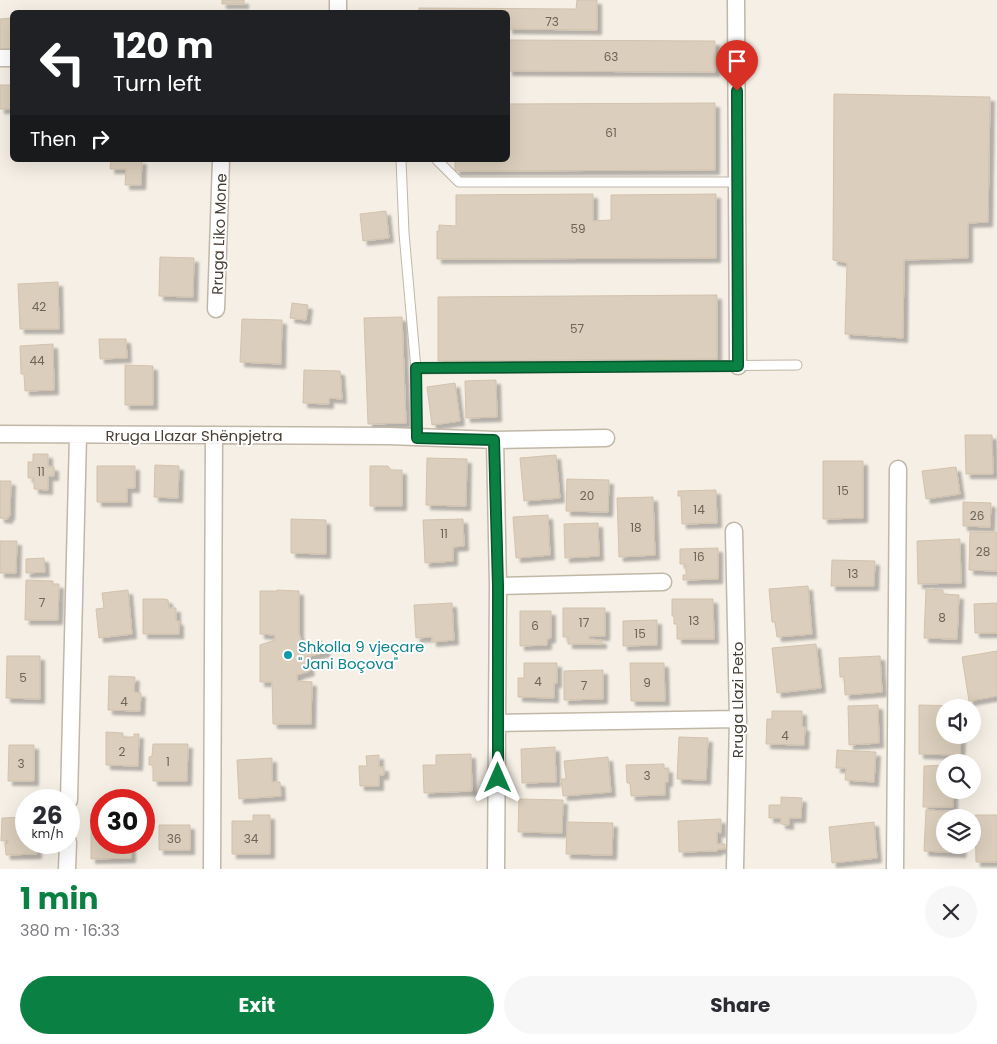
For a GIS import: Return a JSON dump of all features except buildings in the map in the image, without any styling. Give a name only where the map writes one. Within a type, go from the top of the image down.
[{"type":"street","points":[[736,0],[738,366]]},
{"type":"street","name":"Rruga Liko Mone","points":[[216,309],[221,162]]},
{"type":"street","name":"Rruga Llazar Shënpjetra","points":[[0,434],[389,436],[494,440],[606,438]]},
{"type":"street","points":[[69,789],[78,435]]},
{"type":"street","points":[[212,869],[214,435]]},
{"type":"street","points":[[494,440],[498,586],[496,869]]},
{"type":"street","points":[[895,869],[898,469]]},
{"type":"street","name":"Rruga Llazi Peto","points":[[734,531],[738,719],[735,869]]},
{"type":"street","points":[[498,586],[663,582]]},
{"type":"street","points":[[498,723],[738,719]]},
{"type":"street","points":[[67,869],[68,854]]},
{"type":"lane","points":[[401,162],[404,233],[416,368],[417,438]]},
{"type":"lane","points":[[439,162],[459,182],[737,182]]},
{"type":"lane","points":[[416,368],[797,366]]},
{"type":"place","name":"Shkolla 9 vjeçare \"Jani Boçova\"","points":[[288,655]]},
{"type":"route","points":[[498,778],[498,586],[494,440],[417,438],[416,368],[738,366],[737,91]]}]
